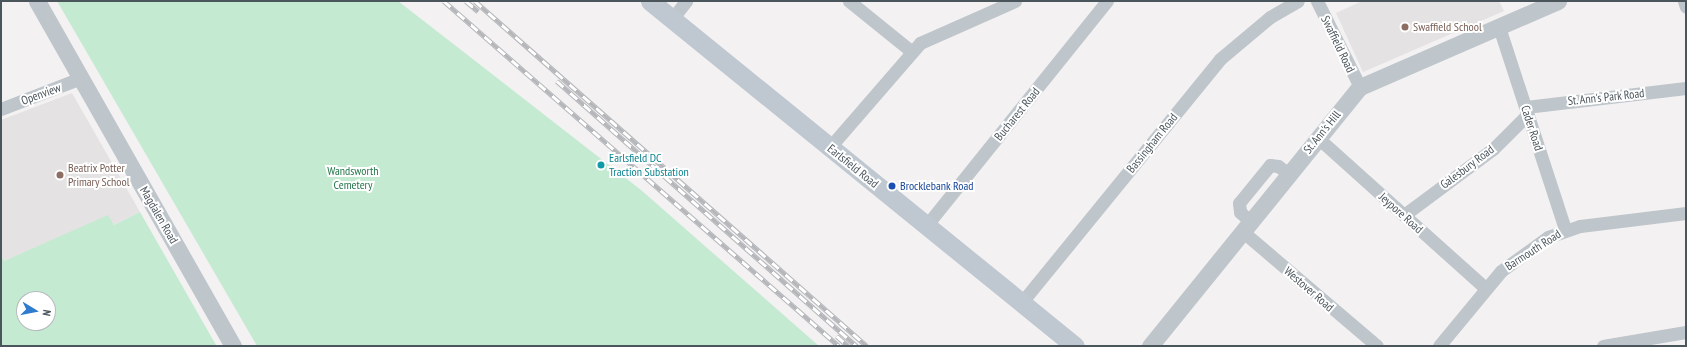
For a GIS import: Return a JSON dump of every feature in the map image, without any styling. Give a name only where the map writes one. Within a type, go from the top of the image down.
[{"type":"main road","name":"Earlsfield Road","points":[[650,1],[1075,346]]},
{"type":"street","name":"Magdalen Road","points":[[37,1],[233,346]]},
{"type":"street","points":[[672,19],[686,1]]},
{"type":"street","points":[[849,1],[911,52]]},
{"type":"street","points":[[830,147],[911,52],[931,37],[1015,1]]},
{"type":"street","name":"Bucharest Road","points":[[926,226],[1107,1]]},
{"type":"street","name":"Bassingham Road","points":[[1022,302],[1220,59],[1270,17],[1298,1]]},
{"type":"street","name":"Swaffield Road","points":[[1317,1],[1360,87]]},
{"type":"street","name":"St. Ann's Hill","points":[[1150,346],[1360,87],[1558,1]]},
{"type":"street","points":[[1684,1],[1686,7]]},
{"type":"street","name":"Cader Road","points":[[1499,27],[1565,229]]},
{"type":"street","name":"Openview","points":[[1,108],[81,78]]},
{"type":"street","name":"St. Ann's Park Road","points":[[1527,110],[1686,88]]},
{"type":"street","name":"Galesbury Road","points":[[1404,216],[1492,149],[1527,110]]},
{"type":"street","name":"Jeypore Road","points":[[1318,138],[1484,288]]},
{"type":"street","name":"Barmouth Road","points":[[1439,346],[1484,288],[1516,259],[1565,229],[1686,213]]},
{"type":"street","name":"Westover Road","points":[[1246,226],[1377,346]]},
{"type":"street","points":[[1603,346],[1686,332]]},
{"type":"shaded area","name":"Swaffield School","points":[[1362,1],[1499,1],[1504,11],[1363,72],[1336,13]]},
{"type":"shaded area","name":"Beatrix Potter Primary School","points":[[72,93],[140,212],[114,225],[108,216],[4,261],[1,255],[1,120]]},
{"type":"green space","name":"Wandsworth Cemetery","points":[[57,1],[398,1],[641,190],[819,346],[257,346]]},
{"type":"green space","points":[[140,212],[216,345],[1,346],[1,255],[4,261],[108,215],[114,225]]},
{"type":"railway","points":[[444,1],[839,346]]},
{"type":"railway","points":[[466,1],[478,11]]},
{"type":"railway","points":[[475,1],[867,346]]},
{"type":"railway","points":[[557,81],[857,346]]},
{"type":"railway","points":[[837,336],[848,346]]},
{"type":"place","name":"Swaffield School","points":[[1405,27]]},
{"type":"place","name":"Earlsfield DC Traction Substation","points":[[601,165]]},
{"type":"place","name":"Beatrix Potter Primary School","points":[[60,175]]},
{"type":"place","name":"Brocklebank Road","points":[[892,186]]}]
